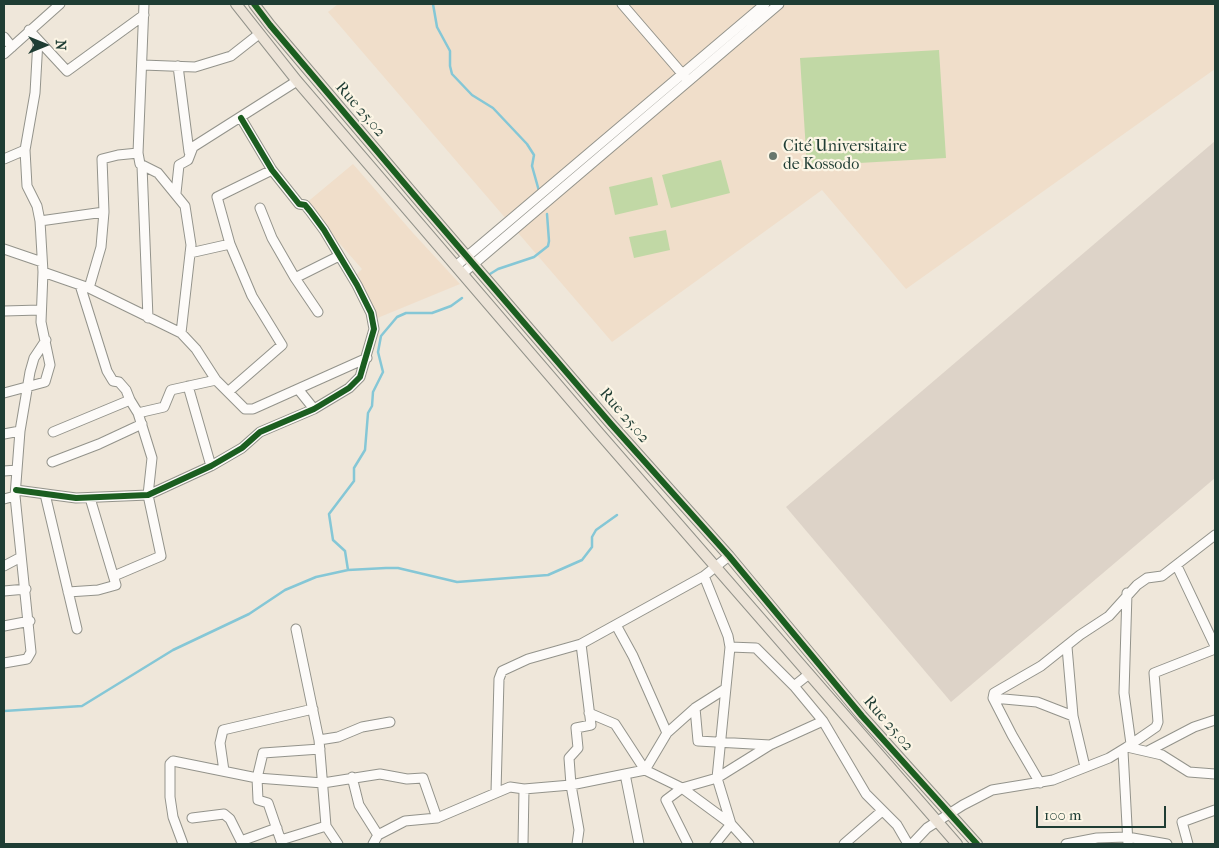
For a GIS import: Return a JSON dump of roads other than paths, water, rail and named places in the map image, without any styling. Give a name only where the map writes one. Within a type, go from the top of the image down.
[{"type":"main road","points":[[236,4],[297,81],[714,567],[957,844]]},
{"type":"main road","name":"Rue 25.02","points":[[254,4],[611,424],[728,556],[862,716],[977,844]]},
{"type":"street","points":[[4,54],[60,4]]},
{"type":"street","points":[[144,4],[138,153],[142,166],[148,318]]},
{"type":"street","points":[[622,4],[685,77]]},
{"type":"street","points":[[460,269],[685,77],[764,4]]},
{"type":"street","points":[[685,77],[779,4]]},
{"type":"street","points":[[29,30],[67,71],[144,15]]},
{"type":"street","points":[[143,66],[195,67],[231,56],[259,34]]},
{"type":"street","points":[[4,37],[12,47]]},
{"type":"street","points":[[4,393],[28,388],[47,380],[50,364],[40,310],[43,267],[40,221],[37,206],[28,186],[26,150],[37,78],[38,40]]},
{"type":"street","points":[[178,66],[190,152]]},
{"type":"street","points":[[176,193],[179,166],[188,160],[193,147],[297,81]]},
{"type":"street","points":[[4,498],[15,493],[90,498],[148,495],[211,466],[242,448],[260,432],[314,409],[358,380],[367,358],[374,322],[357,285],[310,211],[304,205],[299,204],[272,170],[241,118]]},
{"type":"street","points":[[4,159],[26,150]]},
{"type":"street","points":[[114,576],[161,556],[148,495],[152,458],[138,413],[126,390],[119,382],[113,381],[107,371],[84,287],[100,255],[104,212],[102,159],[138,153]]},
{"type":"street","points":[[142,166],[158,173],[185,206],[190,253],[181,333]]},
{"type":"street","points":[[228,392],[282,345],[252,296],[230,244],[217,197],[272,170]]},
{"type":"street","points":[[260,208],[272,238],[295,278],[318,312]]},
{"type":"street","points":[[40,221],[104,212]]},
{"type":"street","points":[[190,253],[230,244]]},
{"type":"street","points":[[4,249],[181,333],[200,355],[216,380],[245,409],[253,409],[367,358]]},
{"type":"street","points":[[295,278],[339,256]]},
{"type":"street","points":[[4,310],[40,310]]},
{"type":"street","points":[[4,663],[22,660],[30,656],[30,621],[15,493],[20,431],[32,363],[46,340]]},
{"type":"street","points":[[138,413],[164,407],[170,391],[216,380]]},
{"type":"street","points":[[188,386],[211,466]]},
{"type":"street","points":[[298,388],[314,409]]},
{"type":"street","points":[[53,432],[130,400]]},
{"type":"street","points":[[52,462],[99,444],[142,424]]},
{"type":"street","points":[[4,434],[20,431]]},
{"type":"street","points":[[4,471],[17,470]]},
{"type":"street","points":[[45,494],[77,629]]},
{"type":"street","points":[[68,592],[98,590],[116,585],[90,498]]},
{"type":"street","points":[[1040,783],[993,698],[996,690],[1042,666],[1109,616],[1127,594],[1146,578],[1162,576],[1215,535]]},
{"type":"street","points":[[496,792],[496,741],[501,674],[505,668],[528,659],[581,644],[704,576],[728,556]]},
{"type":"street","points":[[4,566],[21,557]]},
{"type":"street","points":[[912,844],[937,822],[992,790],[1040,783],[1086,767],[1127,748],[1156,727],[1158,722],[1154,673],[1215,647],[1177,566]]},
{"type":"street","points":[[704,576],[728,636],[730,647],[722,743],[717,778],[731,824]]},
{"type":"street","points":[[4,591],[26,589]]},
{"type":"street","points":[[1127,594],[1124,693],[1127,748],[1127,840]]},
{"type":"street","points":[[4,626],[30,621]]},
{"type":"street","points":[[616,625],[633,656],[668,733]]},
{"type":"street","points":[[296,629],[319,744],[326,826],[338,844]]},
{"type":"street","points":[[577,844],[579,830],[571,785],[569,758],[578,748],[576,728],[591,725],[581,644]]},
{"type":"street","points":[[730,647],[756,648],[794,686],[823,721],[866,794],[897,825],[908,844]]},
{"type":"street","points":[[1067,647],[1073,716],[1086,767]]},
{"type":"street","points":[[794,686],[809,674]]},
{"type":"street","points":[[373,844],[378,834],[405,821],[437,818],[496,792],[510,788],[524,790],[571,785],[645,770],[668,733],[695,708],[725,689]]},
{"type":"street","points":[[993,698],[1037,702],[1073,716]]},
{"type":"street","points":[[695,708],[697,740],[770,745]]},
{"type":"street","points":[[224,771],[220,743],[222,730],[313,709]]},
{"type":"street","points":[[589,713],[615,724],[645,770],[682,788],[731,824],[749,844]]},
{"type":"street","points":[[1148,751],[1186,731],[1215,720]]},
{"type":"street","points":[[688,844],[666,800],[682,788],[717,778],[770,745],[823,721]]},
{"type":"street","points":[[326,826],[282,842],[268,803],[258,800],[257,778],[263,753],[319,744],[362,727],[390,722]]},
{"type":"street","points":[[1127,748],[1162,755],[1188,772],[1215,774]]},
{"type":"street","points":[[183,844],[173,817],[170,762],[173,761],[257,778],[323,783],[380,774],[407,779],[423,778],[437,818]]},
{"type":"street","points":[[625,774],[639,844]]},
{"type":"street","points":[[352,777],[359,805],[378,834]]},
{"type":"street","points":[[523,844],[524,790]]},
{"type":"street","points":[[1188,844],[1182,822],[1215,810]]},
{"type":"street","points":[[844,844],[882,811]]},
{"type":"street","points":[[192,818],[224,814],[230,819],[241,841],[277,828]]},
{"type":"street","points":[[715,844],[731,824]]},
{"type":"street","points":[[1066,844],[1097,838],[1167,844]]},
{"type":"waterway","points":[[433,4],[437,27],[450,51],[452,74],[472,95],[493,108],[527,144],[534,155],[532,166],[539,191]]},
{"type":"waterway","points":[[490,274],[498,269],[534,257],[548,246],[547,214]]},
{"type":"waterway","points":[[348,570],[345,551],[333,540],[329,514],[354,481],[354,468],[365,450],[368,413],[372,406],[373,392],[383,372],[378,352],[381,336],[397,317],[406,313],[432,313],[451,306],[462,298]]},
{"type":"waterway","points":[[4,711],[82,706],[173,650],[249,614],[285,590],[316,577],[348,570],[386,568],[398,568],[457,582],[548,575],[582,560],[592,547],[592,537],[596,530],[617,515]]},
{"type":"place","name":"Cité Universitaire de Kossodo","points":[[773,156]]}]
